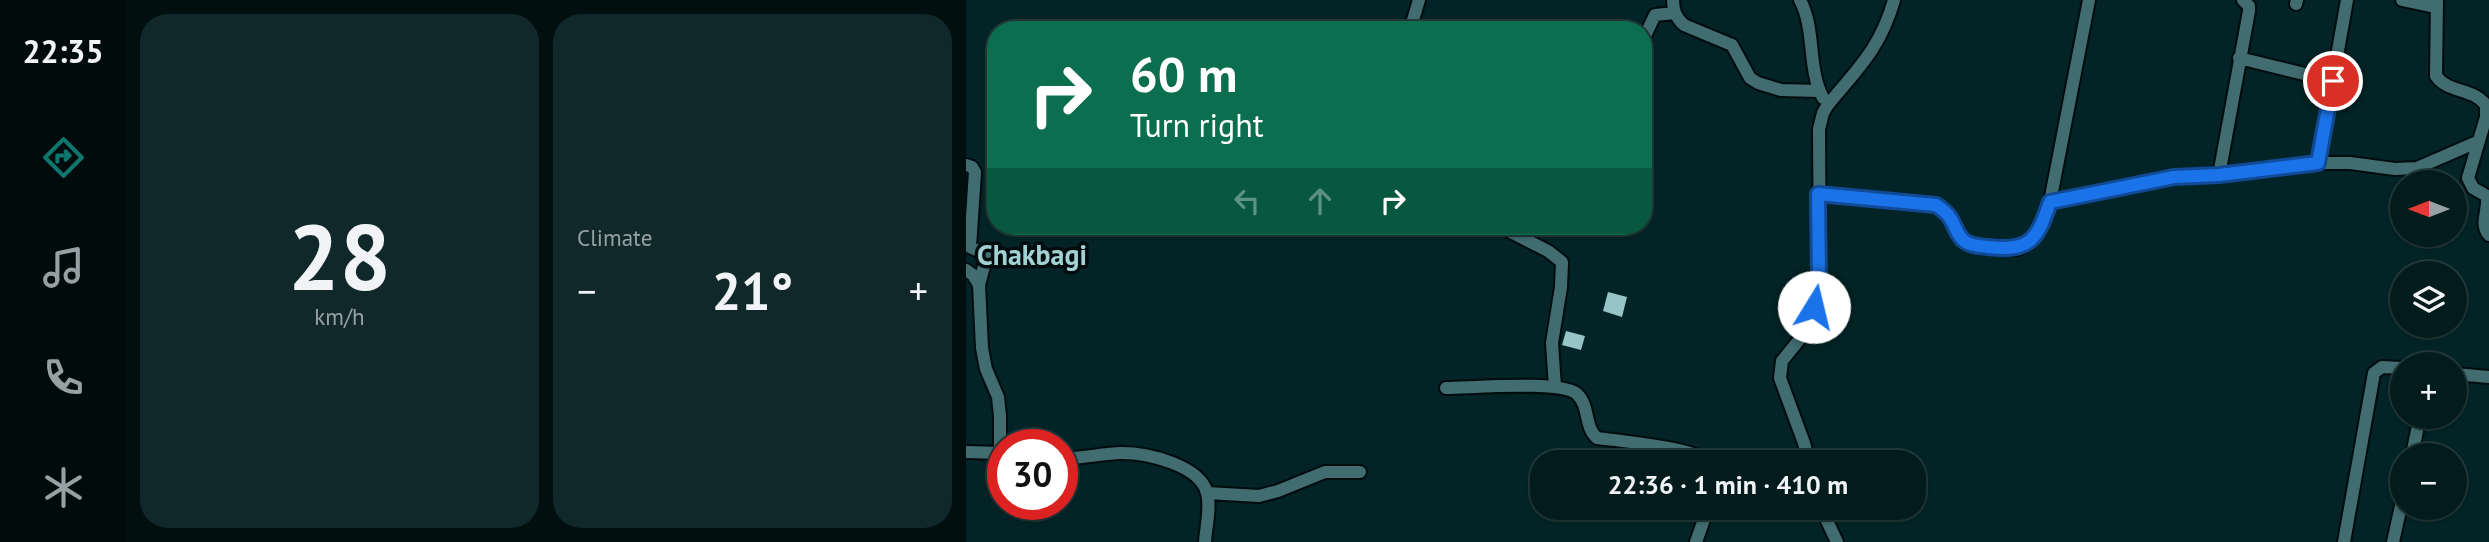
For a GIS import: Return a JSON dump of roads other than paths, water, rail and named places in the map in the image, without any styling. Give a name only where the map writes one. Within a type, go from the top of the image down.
[{"type":"street","points":[[1413,21],[1419,0]]},
{"type":"street","points":[[1800,0],[1812,44],[1819,91],[1827,106]]},
{"type":"street","points":[[1806,450],[1780,378],[1780,368],[1793,346],[1808,330],[1819,279],[1819,129],[1827,106],[1871,53],[1884,30],[1894,0]]},
{"type":"street","points":[[1818,194],[1936,205],[1948,213],[1963,239],[1973,245],[2018,249],[2029,243],[2050,202],[2089,0]]},
{"type":"street","points":[[2219,175],[2249,11],[2249,6],[2243,0]]},
{"type":"street","points":[[2318,163],[2347,0]]},
{"type":"street","points":[[2402,0],[2436,4],[2436,76],[2447,86],[2474,94],[2486,105],[2486,117],[2468,178],[2473,188],[2487,197],[2484,224],[2489,235]]},
{"type":"street","points":[[1652,21],[1655,15],[1674,7],[1684,25],[1732,45],[1750,78],[1758,83],[1781,90],[1819,91]]},
{"type":"street","points":[[2239,58],[2333,81]]},
{"type":"street","points":[[2050,202],[2174,177],[2219,175],[2318,163],[2350,163],[2395,169],[2417,168],[2477,142]]},
{"type":"street","points":[[966,165],[972,167],[975,173],[970,247],[987,255],[979,285],[982,348],[986,369],[998,397],[1000,429]]},
{"type":"street","points":[[1517,235],[1548,251],[1562,262],[1561,287],[1552,342],[1555,387]]},
{"type":"street","points":[[966,270],[979,285]]},
{"type":"street","points":[[2344,542],[2374,373],[2382,367],[2390,367]]},
{"type":"street","points":[[2467,375],[2489,377]]},
{"type":"street","points":[[1446,388],[1565,388],[1579,396],[1592,434],[1597,438],[1669,450]]},
{"type":"street","points":[[966,452],[987,453]]},
{"type":"street","points":[[1078,459],[1120,453],[1136,454],[1168,461],[1191,472],[1207,493],[1205,542]]},
{"type":"street","points":[[1207,493],[1259,496],[1279,491],[1325,472],[1360,472]]},
{"type":"street","points":[[1696,542],[1704,520]]},
{"type":"street","points":[[1827,520],[1837,542]]},
{"type":"street","points":[[2393,542],[2398,520]]},
{"type":"district","name":"Chakbagi","points":[[1032,254]]}]
